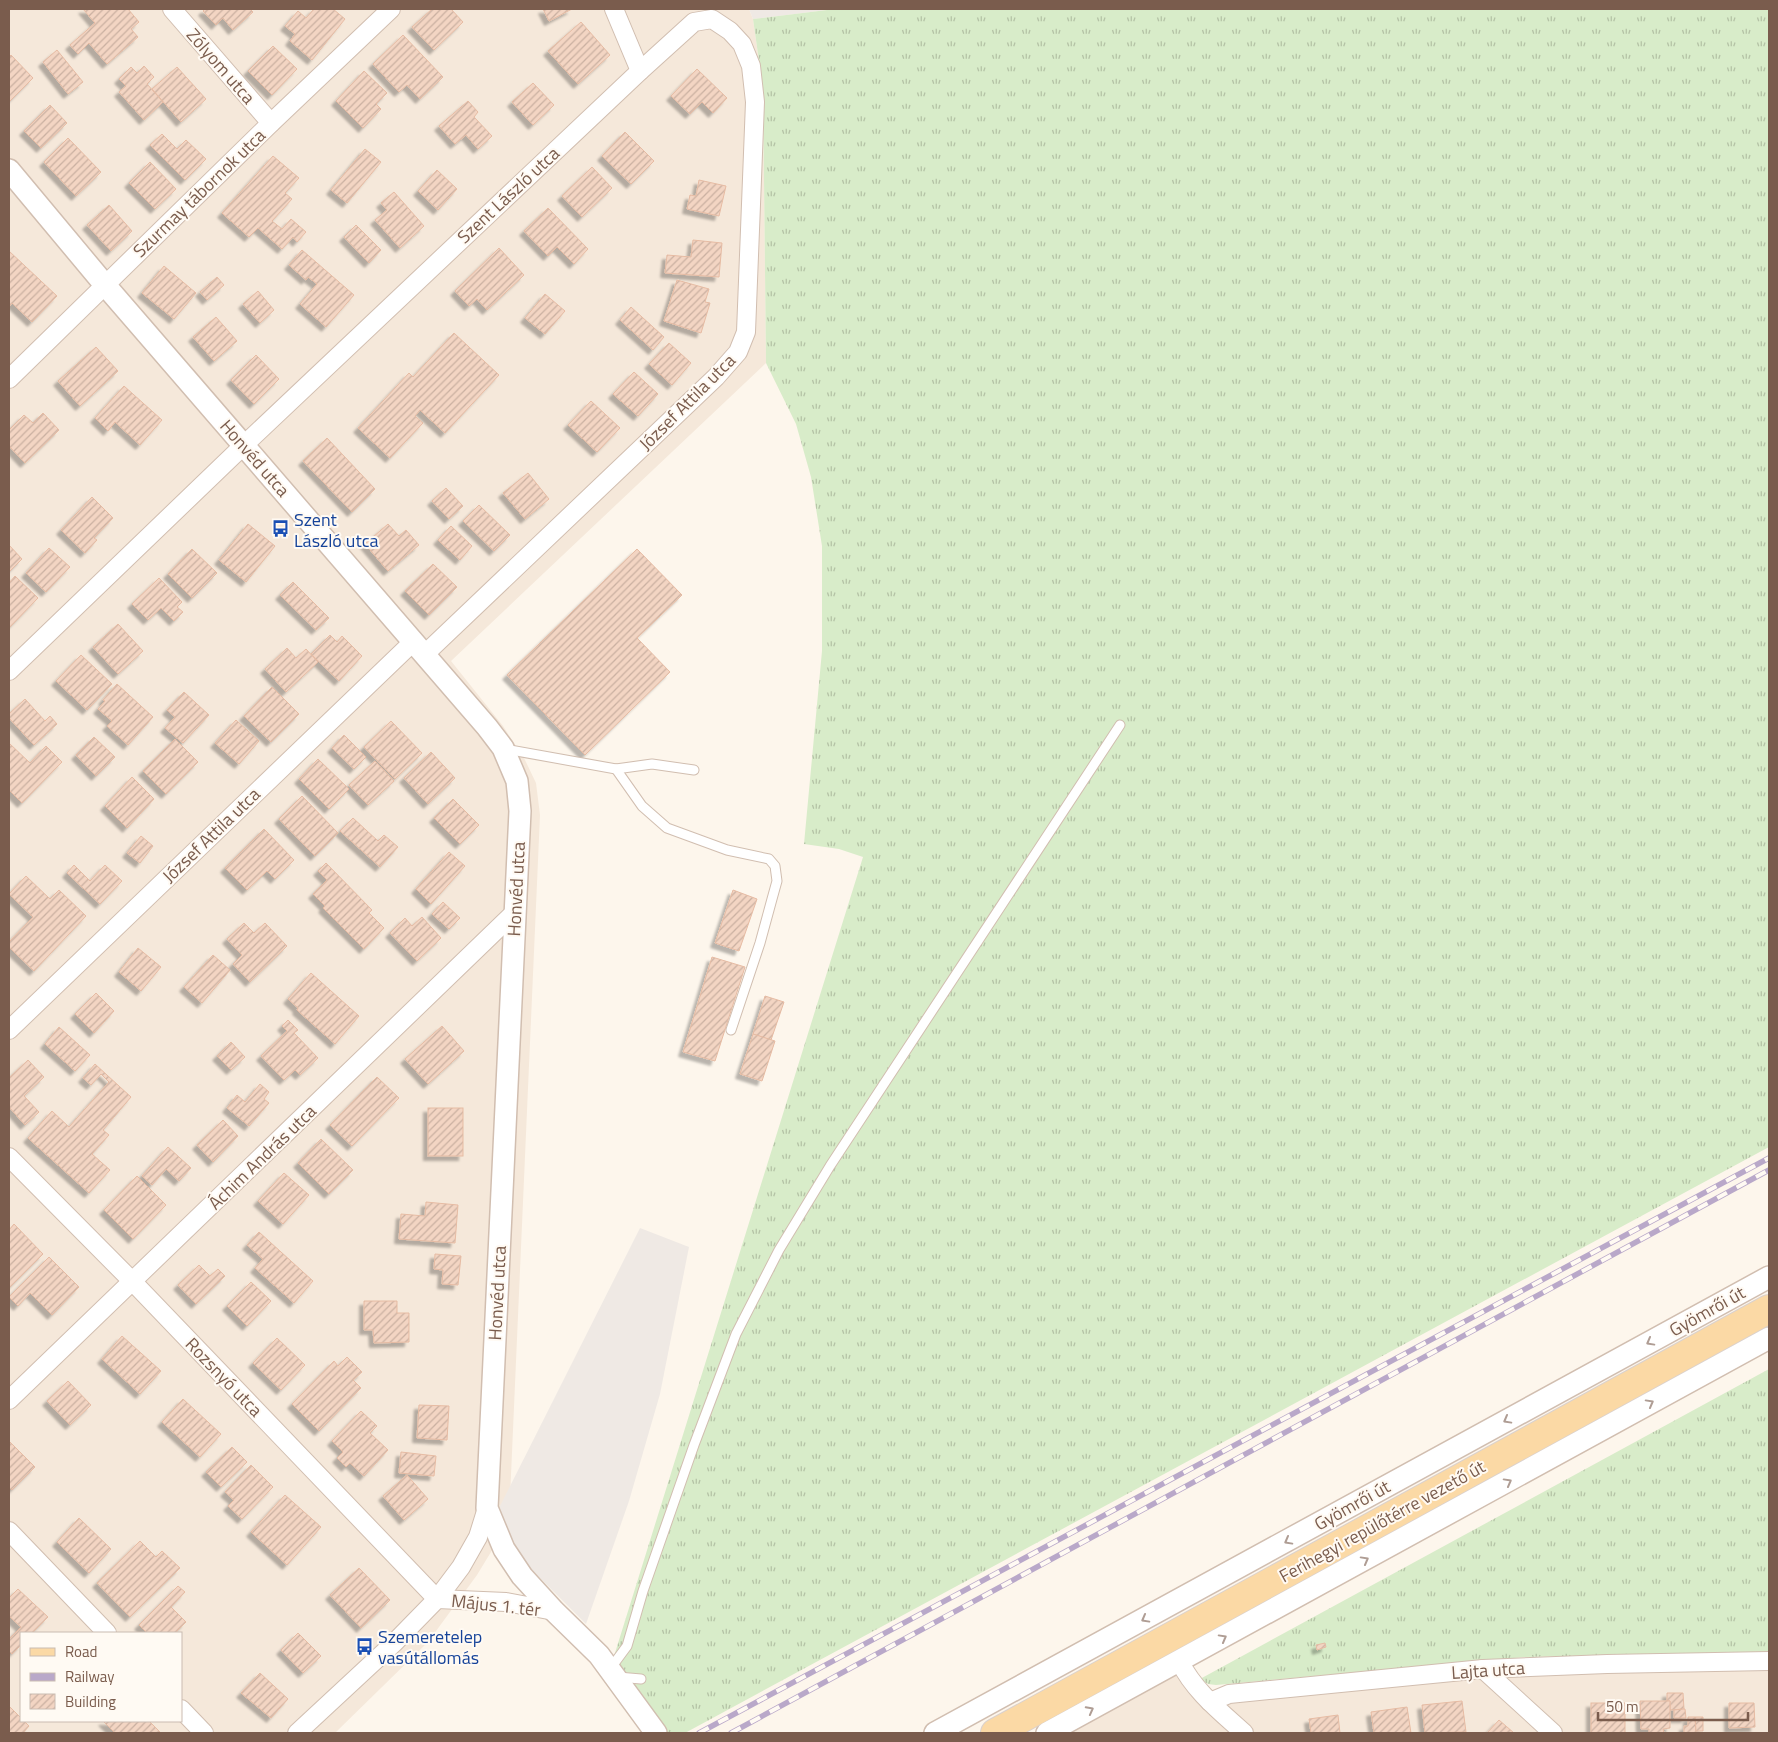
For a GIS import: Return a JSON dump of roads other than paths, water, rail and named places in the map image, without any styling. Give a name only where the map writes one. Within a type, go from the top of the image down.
[{"type":"main road","name":"Ferihegyi repülőtérre vezető út","points":[[995,1733],[1769,1309]]},
{"type":"street","name":"Zólyom utca","points":[[172,9],[270,123]]},
{"type":"street","name":"Szurmay tábornok utca","points":[[9,380],[270,123],[391,9]]},
{"type":"street","points":[[614,9],[640,71],[694,22]]},
{"type":"street","name":"József Attila utca","points":[[9,1030],[419,647],[716,377],[738,352],[746,332],[756,102],[751,66],[742,44],[730,31],[712,19],[694,22]]},
{"type":"street","name":"Szent László utca","points":[[9,671],[244,445],[640,71]]},
{"type":"street","name":"Honvéd utca","points":[[9,170],[105,285],[487,726],[502,748],[517,781],[520,811],[487,1508],[504,1549],[522,1576],[554,1611],[599,1655],[656,1733]]},
{"type":"street","name":"Áchim András utca","points":[[9,1400],[514,913]]},
{"type":"street","name":"Rozsnyó utca","points":[[9,1157],[133,1282],[438,1599]]},
{"type":"street","name":"Gyömrői út","points":[[935,1733],[1769,1277]]},
{"type":"street","points":[[1047,1733],[1180,1662],[1769,1338]]},
{"type":"street","name":"Május 1. tér","points":[[297,1733],[371,1665],[438,1599],[461,1567],[478,1537],[487,1508]]},
{"type":"street","points":[[9,1531],[107,1632]]},
{"type":"street","name":"Május 1. tér","points":[[438,1599],[506,1602],[554,1611]]},
{"type":"street","name":"Lajta utca","points":[[1210,1702],[1229,1694],[1483,1669],[1607,1664],[1769,1661]]},
{"type":"street","points":[[1180,1662],[1190,1681],[1244,1733]]},
{"type":"street","points":[[1483,1669],[1553,1733]]},
{"type":"street","points":[[182,1711],[204,1733]]},
{"type":"lane","points":[[694,22],[708,9]]},
{"type":"lane","points":[[641,1679],[612,1673],[627,1646],[643,1591],[736,1334],[779,1250],[830,1166],[1120,725]]},
{"type":"lane","points":[[502,748],[616,769],[652,764],[694,770]]},
{"type":"lane","points":[[616,769],[642,806],[667,828],[728,850],[768,859],[775,866],[777,881],[760,943],[731,1030]]},
{"type":"railway","points":[[699,1733],[1769,1158]]},
{"type":"railway","points":[[731,1733],[1769,1170]]},
{"type":"place","name":"Szent László utca","points":[[280,529]]},
{"type":"place","name":"Szemeretelep vasútállomás","points":[[364,1646]]}]
